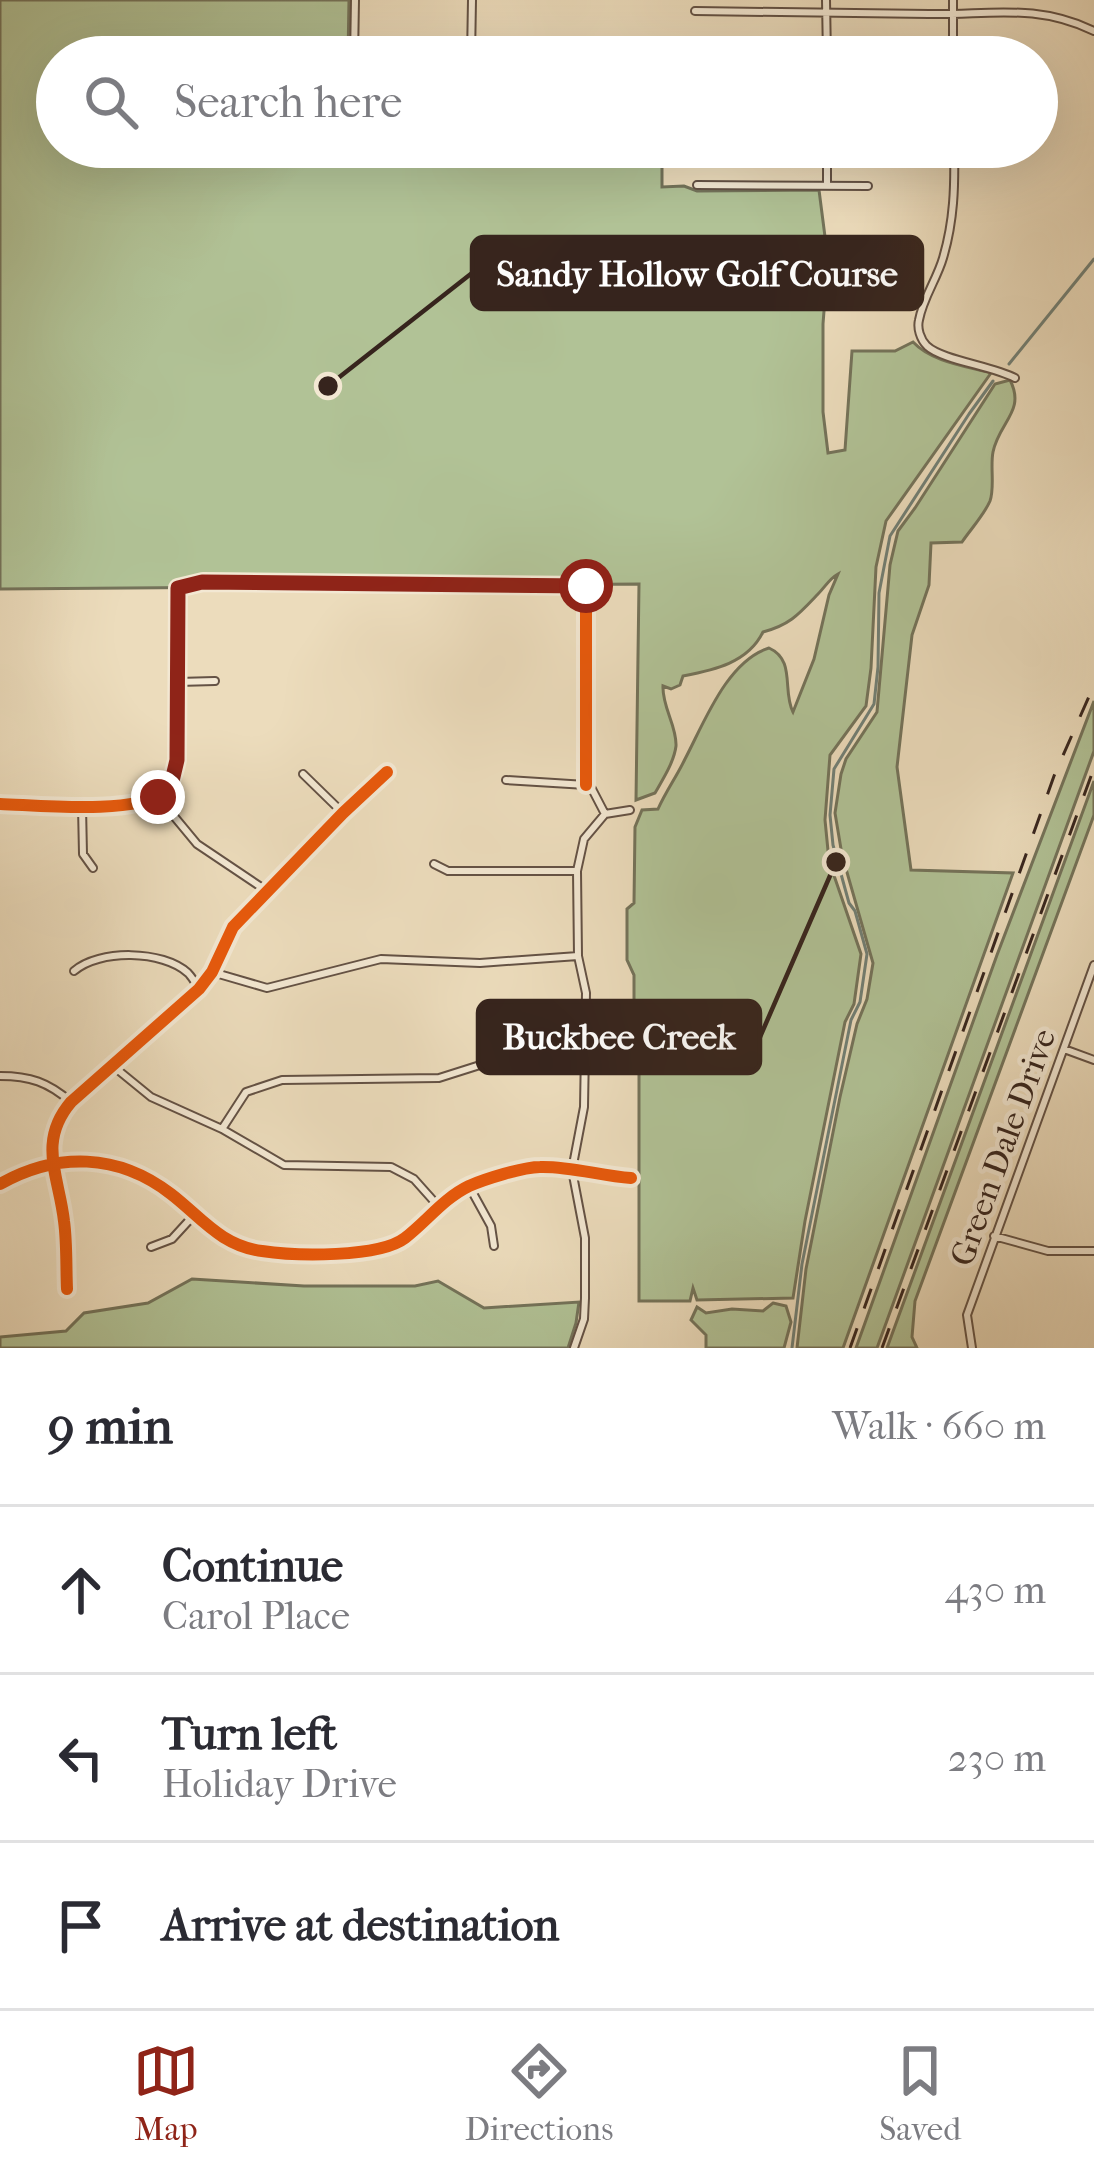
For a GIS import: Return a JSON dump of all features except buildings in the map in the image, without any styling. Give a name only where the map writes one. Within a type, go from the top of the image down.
[{"type":"street","points":[[354,36],[355,0]]},
{"type":"street","points":[[471,36],[472,0]]},
{"type":"street","points":[[826,0],[826,36]]},
{"type":"street","points":[[953,0],[953,36]]},
{"type":"street","points":[[695,11],[1041,13],[1094,31]]},
{"type":"street","points":[[827,168],[827,185]]},
{"type":"street","points":[[953,168],[952,225],[919,332],[927,347],[1015,377]]},
{"type":"street","points":[[697,185],[868,185]]},
{"type":"street","points":[[0,805],[130,806],[158,797],[172,781],[177,760],[178,588],[202,582],[586,586],[586,785]]},
{"type":"street","points":[[178,682],[215,681]]},
{"type":"street","points":[[67,1289],[64,1221],[52,1162],[53,1130],[70,1102],[199,989],[233,927],[387,772]]},
{"type":"street","points":[[303,774],[343,813]]},
{"type":"street","points":[[506,779],[586,785],[605,814]]},
{"type":"street","points":[[158,797],[196,844],[267,891]]},
{"type":"street","points":[[82,807],[83,854],[93,868]]},
{"type":"street","points":[[574,1348],[584,1319],[585,1238],[572,1170],[584,1107],[586,1041],[577,871],[584,838],[605,814],[630,810]]},
{"type":"street","points":[[434,864],[448,871],[577,871]]},
{"type":"street","points":[[212,972],[267,988],[381,959],[480,963],[578,956]]},
{"type":"street","points":[[74,971],[86,961],[153,957],[190,974],[199,989]]},
{"type":"street","name":"Green Dale Drive","points":[[971,1348],[967,1315],[1094,965]]},
{"type":"street","points":[[222,1129],[246,1092],[282,1080],[439,1078],[507,1051],[586,1041]]},
{"type":"street","points":[[1064,1048],[1094,1060]]},
{"type":"street","points":[[113,1066],[151,1097],[222,1129],[284,1165],[391,1167],[414,1179],[439,1207]]},
{"type":"street","points":[[0,1076],[29,1076],[51,1085],[70,1102]]},
{"type":"street","points":[[0,1184],[52,1162],[97,1162],[121,1167],[171,1193],[222,1238],[255,1251],[364,1252],[401,1241],[469,1186],[537,1166],[631,1178]]},
{"type":"street","points":[[469,1186],[491,1226],[494,1246]]},
{"type":"street","points":[[151,1247],[172,1238],[194,1215]]},
{"type":"street","points":[[994,1236],[1048,1251],[1094,1251]]},
{"type":"green space","points":[[0,0],[349,0],[348,36],[36,36],[36,168],[662,168],[662,187],[819,190],[828,260],[823,412],[828,453],[845,450],[852,351],[895,351],[913,342],[939,359],[991,373],[886,521],[876,567],[866,706],[830,755],[825,820],[829,861],[861,954],[793,1298],[697,1300],[693,1288],[690,1301],[639,1301],[639,1064],[634,1044],[634,975],[627,960],[627,909],[634,903],[635,827],[642,810],[658,809],[718,695],[754,655],[769,648],[783,660],[793,712],[838,574],[799,613],[763,632],[739,658],[683,676],[680,685],[671,689],[663,686],[675,752],[655,793],[636,800],[639,584],[0,589]]},
{"type":"green space","points":[[1010,380],[1015,400],[993,452],[990,501],[962,542],[931,543],[929,585],[912,635],[897,767],[911,870],[1013,873],[843,1348],[797,1348],[806,1269],[873,963],[842,855],[835,813],[841,774],[877,712],[890,565],[898,531],[995,384]]},
{"type":"green space","points":[[1094,701],[1094,751],[877,1348],[856,1348],[997,955]]},
{"type":"green space","points":[[1094,781],[1094,815],[915,1301],[912,1337],[917,1348],[887,1348]]},
{"type":"green space","points":[[192,1279],[304,1286],[415,1286],[438,1281],[484,1308],[579,1302],[568,1348],[0,1348],[0,1337],[66,1331],[84,1313],[148,1303]]},
{"type":"green space","points":[[773,1303],[786,1306],[791,1322],[784,1348],[706,1348],[706,1335],[691,1320],[697,1307],[706,1313],[763,1311]]},
{"type":"waterway","points":[[1009,364],[1094,259]]},
{"type":"waterway","points":[[792,1348],[802,1264],[867,954],[833,845],[834,769],[874,704],[879,593],[890,536],[993,381]]},
{"type":"railway","points":[[850,1348],[1054,776],[1094,685]]},
{"type":"railway","points":[[882,1348],[1094,768]]},
{"type":"cycle path","points":[[0,804],[108,806],[148,800],[165,790],[177,760],[178,588],[203,582],[586,586],[586,785]]},
{"type":"cycle path","points":[[67,1289],[65,1229],[53,1160],[61,1117],[71,1102],[199,989],[233,927],[387,772]]},
{"type":"cycle path","points":[[0,1184],[43,1166],[109,1164],[151,1180],[235,1243],[262,1251],[315,1254],[393,1245],[460,1191],[514,1171],[551,1167],[631,1178]]},
{"type":"place","name":"Sandy Hollow Golf Course","points":[[328,386]]},
{"type":"place","name":"Buckbee Creek","points":[[836,862]]},
{"type":"route","points":[[158,797],[172,781],[177,760],[178,588],[202,582],[586,586]]}]
